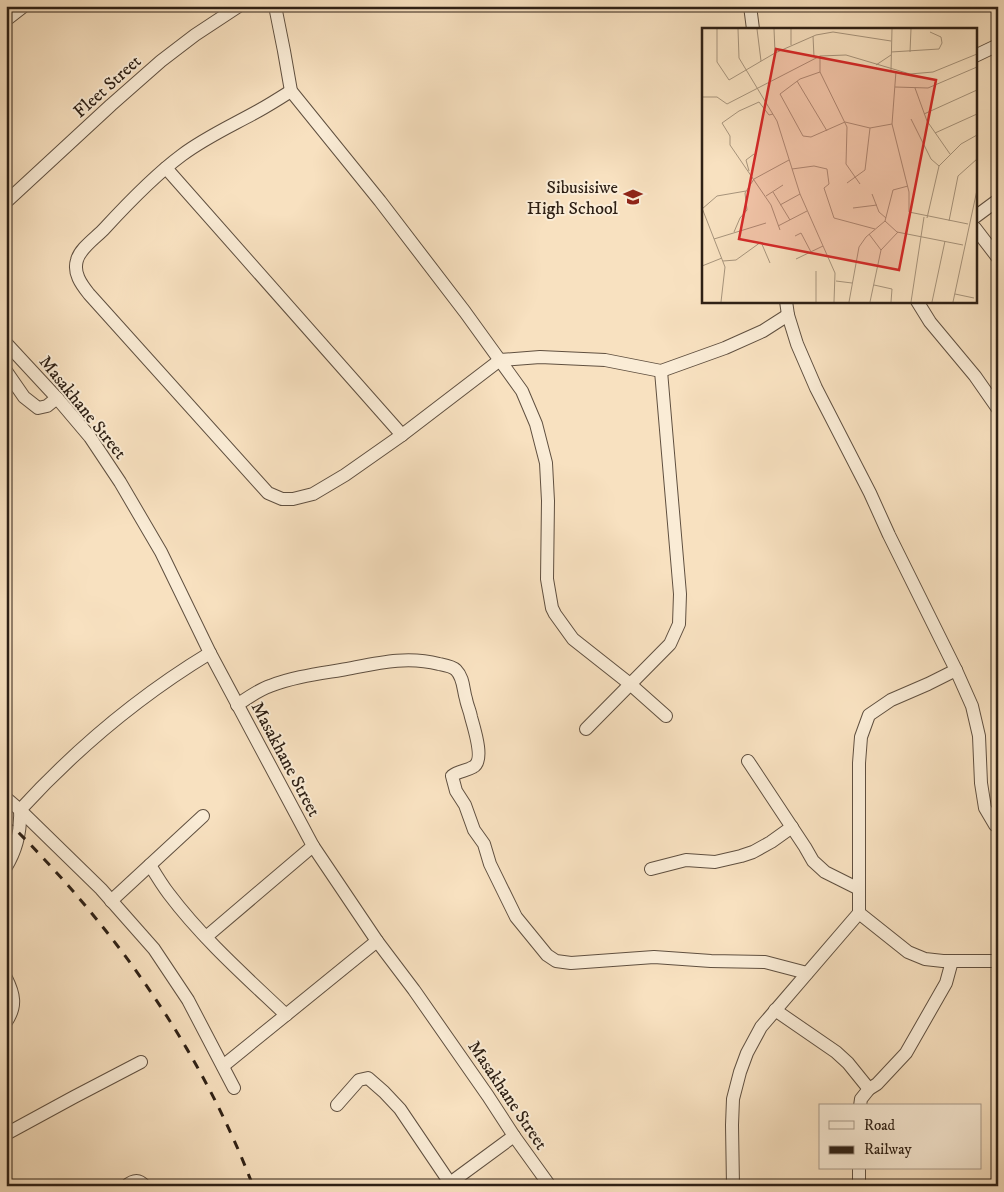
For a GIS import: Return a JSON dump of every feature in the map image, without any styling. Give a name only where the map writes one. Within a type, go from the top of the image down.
[{"type":"street","points":[[6,20],[24,6]]},
{"type":"street","name":"Fleet Street","points":[[6,202],[161,61],[195,35],[239,6]]},
{"type":"street","points":[[275,6],[291,91],[380,201],[522,391],[536,424],[546,463],[548,501],[547,579],[552,608],[555,614],[574,639],[666,716]]},
{"type":"street","points":[[750,6],[753,28]]},
{"type":"street","points":[[976,56],[998,45]]},
{"type":"street","points":[[291,91],[199,143],[166,168],[86,246],[77,258],[76,271],[81,285],[268,493],[282,499],[293,499],[313,494],[345,475],[402,436],[500,360],[540,357],[605,360],[661,371],[725,348],[763,330],[788,315]]},
{"type":"street","points":[[166,168],[402,436]]},
{"type":"street","points":[[976,216],[998,200]]},
{"type":"street","points":[[976,229],[998,258]]},
{"type":"street","points":[[786,302],[797,344],[816,388],[870,493],[972,706],[979,736],[984,808],[998,827]]},
{"type":"street","points":[[918,302],[930,322],[975,376],[998,408]]},
{"type":"street","name":"Masakhane Street","points":[[6,343],[57,398],[90,438],[120,482],[161,552],[210,654],[314,846],[377,940],[453,1044],[514,1136],[550,1186]]},
{"type":"street","points":[[6,371],[24,397],[38,408],[47,406],[57,398]]},
{"type":"street","points":[[586,729],[670,644],[679,624],[680,594],[661,371]]},
{"type":"street","points":[[6,866],[18,841],[21,822],[20,810],[52,775],[134,704],[210,654]]},
{"type":"street","points":[[237,705],[268,686],[292,679],[365,665],[398,660],[416,660],[448,666],[456,670],[462,679],[475,732],[478,755],[478,762],[475,766],[455,773],[452,776],[456,791],[465,805],[474,830],[484,844],[490,864],[516,917],[547,955],[556,961],[571,963],[654,957],[766,962],[807,973]]},
{"type":"street","points":[[732,1186],[733,1099],[747,1054],[761,1027],[859,913],[859,763],[861,737],[869,715],[891,700],[956,670]]},
{"type":"street","points":[[748,761],[813,861],[825,872],[859,889]]},
{"type":"street","points":[[6,798],[111,901],[154,949],[188,1000],[234,1088]]},
{"type":"street","points":[[111,901],[203,816]]},
{"type":"street","points":[[651,869],[686,860],[715,862],[741,856],[753,852],[792,827]]},
{"type":"street","points":[[206,936],[314,846]]},
{"type":"street","points":[[150,865],[169,894],[206,936],[238,970],[286,1015]]},
{"type":"street","points":[[859,913],[908,952],[925,959],[998,961]]},
{"type":"street","points":[[223,1066],[377,940]]},
{"type":"street","points":[[860,1104],[861,1098],[868,1088],[877,1084],[906,1053],[946,983],[952,961]]},
{"type":"street","points":[[6,978],[12,990],[14,1004],[11,1015],[6,1022]]},
{"type":"street","points":[[776,1010],[836,1052],[848,1063],[868,1088]]},
{"type":"street","points":[[6,1134],[141,1062]]},
{"type":"street","points":[[336,1105],[359,1080],[368,1078],[400,1109],[448,1184],[514,1136]]},
{"type":"street","points":[[859,1170],[859,1186]]},
{"type":"street","points":[[126,1186],[136,1180],[145,1186]]},
{"type":"railway","points":[[6,820],[82,902],[117,945],[149,990],[180,1037],[207,1085],[232,1135],[253,1186]]},
{"type":"place","name":"Sibusisiwe High School","points":[[633,197]]}]
